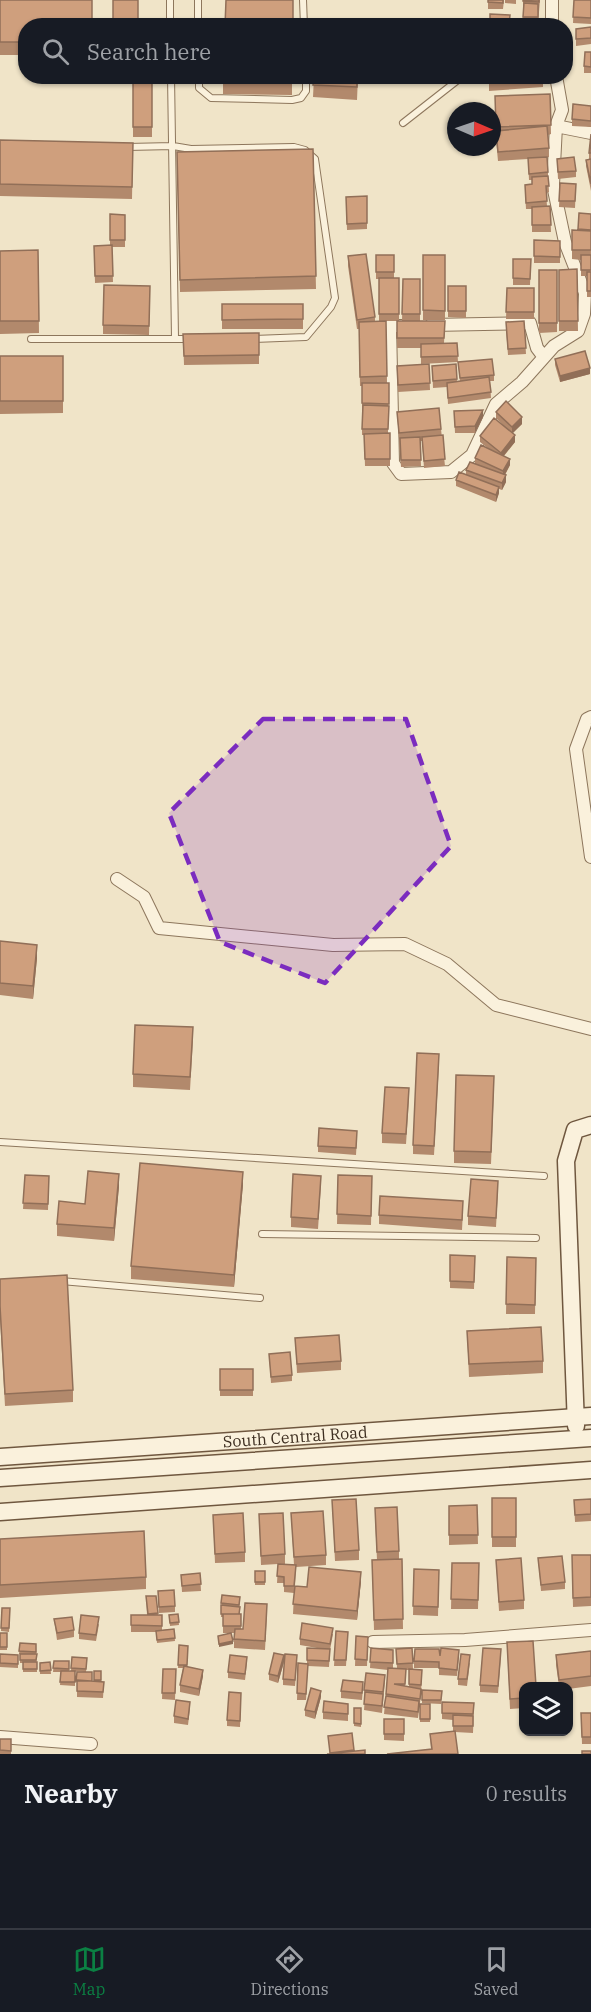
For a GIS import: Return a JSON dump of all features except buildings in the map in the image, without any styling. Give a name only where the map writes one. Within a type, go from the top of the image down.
[{"type":"main road","points":[[584,1439],[566,1161],[575,1130],[591,1125]]},
{"type":"main road","name":"South Central Road","points":[[0,1457],[583,1417]]},
{"type":"main road","name":"South Central Road","points":[[0,1478],[584,1439]]},
{"type":"main road","points":[[49,1454],[50,1475]]},
{"type":"main road","points":[[0,1512],[591,1470]]},
{"type":"street","points":[[552,0],[552,18]]},
{"type":"street","points":[[543,356],[537,348],[530,323],[390,326],[393,463],[400,474],[451,472],[472,455],[496,404],[522,382],[543,356],[578,331],[584,314],[585,293],[565,242],[553,185],[556,126],[562,110],[557,84]]},
{"type":"street","points":[[556,126],[591,133]]},
{"type":"street","points":[[591,717],[587,719],[576,748],[591,857]]},
{"type":"street","points":[[117,879],[144,897],[159,928],[333,945],[405,944],[447,964],[496,1005],[591,1029]]},
{"type":"street","points":[[373,1642],[465,1640],[591,1630]]},
{"type":"street","points":[[0,1737],[91,1744]]},
{"type":"lane","points":[[170,0],[170,18]]},
{"type":"lane","points":[[198,0],[198,18]]},
{"type":"lane","points":[[303,0],[304,18]]},
{"type":"lane","points":[[171,84],[175,338]]},
{"type":"lane","points":[[199,84],[199,88],[211,98],[292,100],[301,98],[306,91],[306,84]]},
{"type":"lane","points":[[403,123],[453,84]]},
{"type":"lane","points":[[115,147],[172,146],[191,149],[294,147],[305,150],[315,159],[335,286],[332,308],[306,337],[246,339]]},
{"type":"lane","points":[[31,339],[199,339]]},
{"type":"lane","points":[[0,1142],[544,1176]]},
{"type":"lane","points":[[262,1234],[536,1238]]},
{"type":"lane","points":[[57,1281],[260,1298]]},
{"type":"highlighted area","points":[[263,719],[406,719],[451,846],[325,983],[220,942],[169,813]]}]
